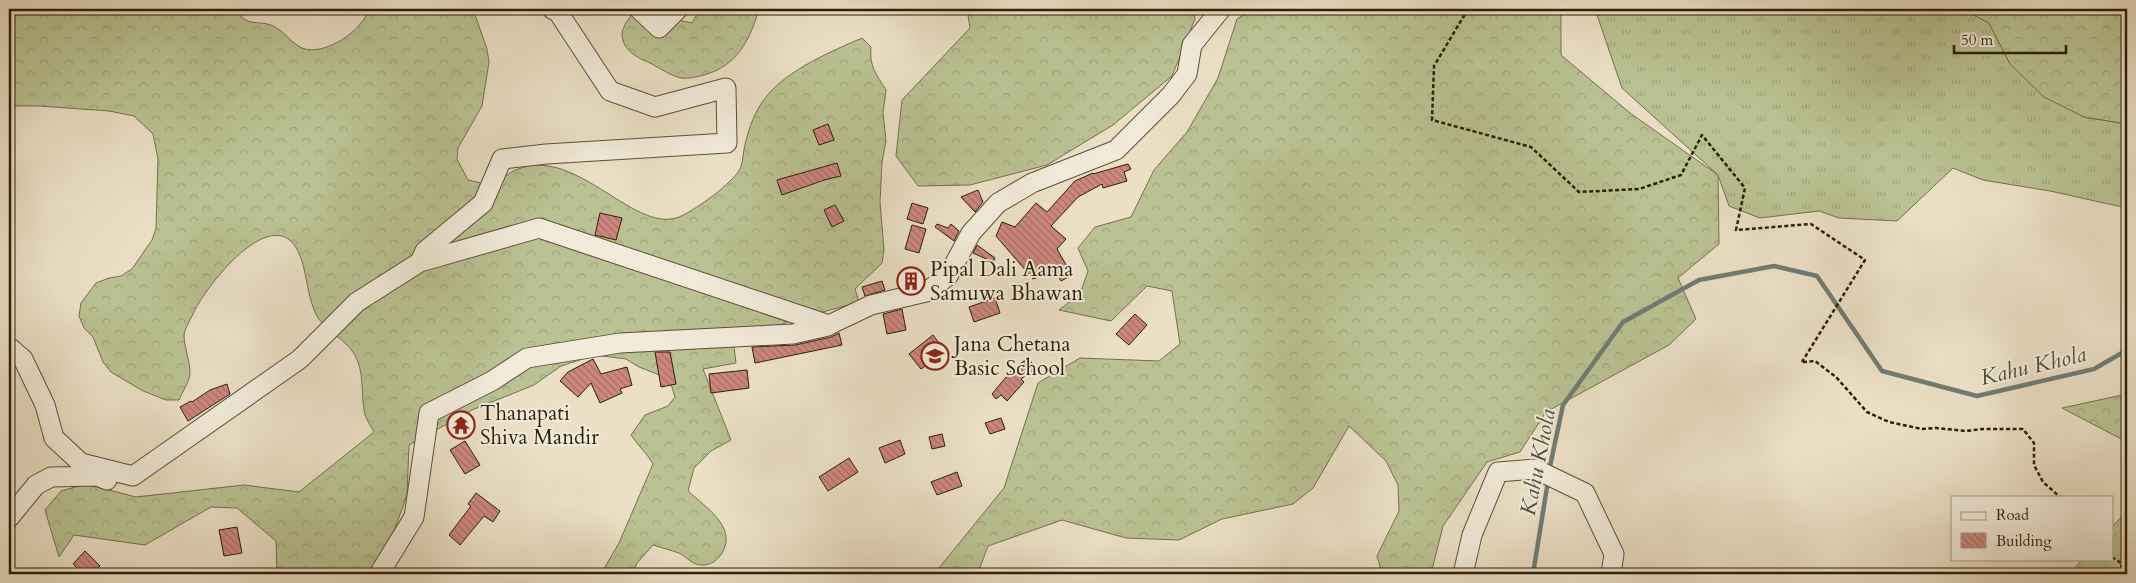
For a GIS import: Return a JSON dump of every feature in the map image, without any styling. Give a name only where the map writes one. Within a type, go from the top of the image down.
[{"type":"street","points":[[420,262],[425,252],[482,202],[502,159],[546,154],[728,143],[726,88],[655,108],[610,91],[558,12],[552,9]]},
{"type":"street","points":[[639,9],[659,28],[678,9]]},
{"type":"street","points":[[379,574],[414,517],[429,413],[492,381],[527,358],[620,343],[793,334],[829,325],[871,305],[926,292],[948,276],[971,233],[998,203],[1032,182],[1116,150],[1170,95],[1187,74],[1192,45],[1221,9]]},
{"type":"street","points":[[9,347],[23,359],[45,405],[54,438],[81,463],[133,476],[300,360],[357,302],[420,262],[539,228],[829,325]]},
{"type":"street","points":[[9,518],[36,486],[51,477],[97,476],[113,482],[142,478],[148,465]]},
{"type":"street","points":[[1463,574],[1472,535],[1498,472],[1535,469],[1585,493],[1614,554],[1611,574]]},
{"type":"path","points":[[1468,9],[1434,66],[1432,120],[1531,147],[1579,192],[1639,189],[1681,175],[1702,135],[1745,188],[1736,230],[1811,224],[1865,260],[1802,362],[1815,362],[1836,377],[1867,412],[1890,422],[1922,429],[1936,428],[1966,431],[2000,428],[2023,429],[2034,443],[2034,465],[2043,482],[2059,496]]},
{"type":"path","points":[[2114,558],[2121,563],[2122,574]]},
{"type":"green space","points":[[9,9],[236,9],[249,22],[275,27],[298,46],[311,50],[321,49],[342,40],[359,25],[369,9],[473,9],[487,49],[489,62],[482,106],[458,148],[457,159],[468,180],[495,186],[516,170],[537,165],[559,168],[580,177],[640,212],[659,219],[676,218],[683,215],[712,196],[731,180],[741,167],[744,148],[753,120],[762,102],[775,87],[811,62],[862,38],[871,47],[872,65],[886,90],[883,113],[886,141],[882,162],[880,202],[884,250],[882,263],[855,289],[859,302],[787,322],[734,347],[736,363],[703,369],[731,440],[711,451],[694,468],[688,491],[710,510],[726,534],[726,543],[722,553],[709,564],[696,564],[679,553],[653,545],[637,563],[632,574],[601,574],[619,543],[653,464],[631,435],[645,415],[668,406],[675,397],[671,384],[662,376],[639,367],[626,359],[595,355],[561,366],[534,385],[472,410],[409,445],[407,495],[390,542],[373,574],[277,574],[276,541],[237,508],[211,507],[145,545],[74,535],[59,557],[45,510],[61,491],[86,484],[136,497],[244,485],[299,492],[374,432],[365,415],[361,375],[355,355],[318,318],[311,302],[301,257],[297,249],[285,237],[271,236],[255,243],[239,255],[223,270],[199,302],[184,335],[190,376],[179,400],[166,400],[143,391],[111,372],[103,362],[93,337],[84,328],[79,316],[81,303],[96,283],[121,276],[132,269],[152,240],[156,228],[158,159],[153,134],[134,116],[109,111],[9,106]]},
{"type":"green space","points":[[646,9],[668,18],[692,23],[698,12],[697,9],[759,9],[746,41],[734,58],[715,71],[690,78],[681,78],[673,76],[641,59],[628,50],[625,45],[622,35],[626,23],[634,12]]},
{"type":"green space","points":[[967,9],[1193,9],[1195,19],[1172,76],[1113,125],[1047,165],[970,185],[918,186],[896,156],[902,100],[970,28]]},
{"type":"green space","points":[[1252,9],[1559,9],[1561,14],[1561,55],[1630,113],[1718,175],[1719,244],[1678,278],[1696,319],[1669,345],[1546,412],[1520,452],[1487,462],[1443,526],[1431,574],[1382,574],[1377,556],[1399,511],[1398,485],[1386,461],[1349,426],[1313,488],[1293,504],[1222,519],[1179,540],[1126,538],[1062,520],[988,546],[979,570],[980,574],[934,574],[1004,488],[1038,383],[1080,358],[1159,361],[1180,344],[1172,291],[1147,286],[1111,321],[1059,310],[1080,294],[1088,271],[1078,248],[1095,227],[1131,217],[1154,170],[1187,132],[1218,78],[1237,19]]},
{"type":"green space","points":[[1595,9],[1962,9],[1989,23],[2010,64],[2084,117],[2127,124],[2127,208],[2050,191],[1983,180],[1953,168],[1897,221],[1839,218],[1819,211],[1760,218],[1729,206],[1718,175],[1622,88]]},
{"type":"green space","points":[[1962,9],[2127,9],[2127,124],[2084,117],[2044,97],[2010,64],[1989,23]]},
{"type":"green space","points":[[2127,394],[2127,442],[2062,408]]},
{"type":"green space","points":[[2127,511],[2127,574],[2069,574],[2082,560],[2114,560],[2114,525]]},
{"type":"building","points":[[828,124],[834,140],[819,145],[813,130]]},
{"type":"building","points":[[837,163],[841,176],[782,195],[777,180]]},
{"type":"building","points":[[1128,164],[1131,169],[1124,172],[1127,181],[1103,188],[1102,184],[1078,197],[1051,226],[1066,239],[1057,249],[1072,275],[1061,281],[1055,271],[1033,279],[996,236],[1002,222],[1015,227],[1036,203],[1047,212],[1075,181],[1093,173]]},
{"type":"building","points":[[978,190],[983,202],[975,212],[961,197]]},
{"type":"building","points":[[912,203],[928,208],[923,224],[907,219]]},
{"type":"building","points":[[835,205],[844,221],[832,227],[824,210]]},
{"type":"building","points":[[600,213],[622,218],[616,240],[595,235]]},
{"type":"building","points":[[937,224],[948,228],[951,224],[959,231],[954,241],[935,227]]},
{"type":"building","points":[[912,225],[926,229],[919,253],[905,249]]},
{"type":"building","points":[[977,245],[995,258],[993,262],[973,253]]},
{"type":"building","points":[[882,281],[885,290],[865,296],[862,287]]},
{"type":"building","points":[[995,298],[1000,313],[974,322],[969,307]]},
{"type":"building","points":[[902,309],[906,330],[887,334],[883,314]]},
{"type":"building","points":[[1135,314],[1147,325],[1129,345],[1116,334]]},
{"type":"building","points":[[839,333],[842,345],[755,363],[752,347],[795,345],[831,337]]},
{"type":"building","points":[[933,335],[945,351],[921,369],[909,354]]},
{"type":"building","points":[[655,352],[670,352],[676,384],[661,387]]},
{"type":"building","points":[[1028,358],[1036,368],[1021,379],[1024,382],[1007,401],[1001,395],[996,399],[992,394],[1012,370]]},
{"type":"building","points":[[593,359],[601,374],[627,367],[632,385],[620,389],[622,393],[600,403],[591,383],[578,397],[560,381],[568,372]]},
{"type":"building","points":[[747,370],[749,388],[711,393],[709,374]]},
{"type":"building","points":[[227,384],[230,394],[188,421],[180,407],[192,402],[210,390]]},
{"type":"building","points":[[1001,418],[1005,429],[990,434],[985,423]]},
{"type":"building","points":[[942,434],[945,446],[932,449],[929,437]]},
{"type":"building","points":[[900,440],[905,454],[885,463],[879,448]]},
{"type":"building","points":[[465,441],[480,465],[465,474],[450,450]]},
{"type":"building","points":[[849,458],[858,472],[828,491],[819,477]]},
{"type":"building","points":[[957,472],[962,486],[937,495],[931,482]]},
{"type":"building","points":[[476,493],[500,511],[493,522],[484,516],[460,545],[449,535],[471,506],[468,504]]},
{"type":"building","points":[[237,527],[242,553],[224,556],[219,530]]},
{"type":"building","points":[[85,551],[100,566],[92,574],[84,574],[73,564]]},
{"type":"waterway","name":"Kahu Khola","points":[[1549,471],[1563,405],[1623,322],[1699,280],[1774,266],[1817,276],[1882,371],[1977,396],[2094,369],[2127,350]]},
{"type":"waterway","name":"Kahu Khola","points":[[1533,574],[1548,481]]},
{"type":"place","name":"Pipal Dali Aama Samuwa Bhawan","points":[[911,281]]},
{"type":"place","name":"Jana Chetana Basic School","points":[[935,356]]},
{"type":"place","name":"Thanapati Shiva Mandir","points":[[461,425]]}]
